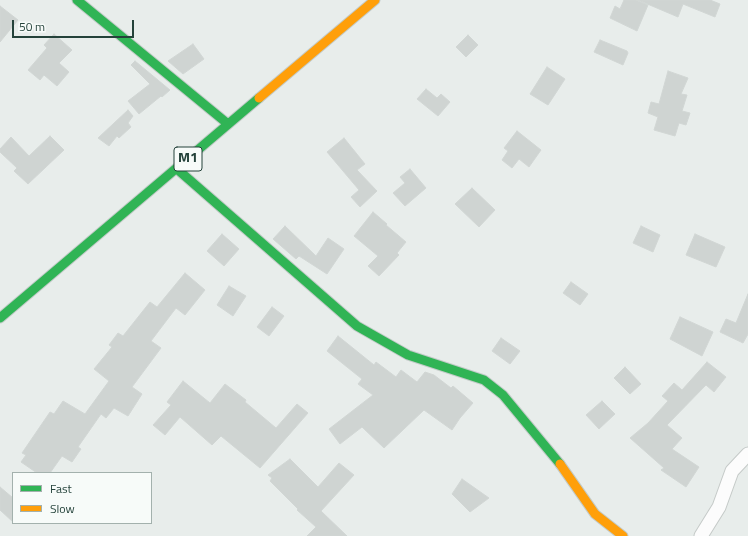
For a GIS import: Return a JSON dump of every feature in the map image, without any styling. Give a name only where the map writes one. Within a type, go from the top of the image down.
[{"type":"main road","points":[[77,0],[228,124]]},
{"type":"main road","name":"M1","points":[[0,318],[375,0]]},
{"type":"main road","points":[[176,169],[357,326],[408,355],[484,380],[503,395],[556,458],[595,514],[623,536]]},
{"type":"street","points":[[701,536],[719,507],[732,471],[748,454]]},
{"type":"building","points":[[624,0],[636,0],[648,5],[637,31],[610,18],[615,6],[620,9]]},
{"type":"building","points":[[638,0],[710,0],[720,4],[715,17],[683,4],[678,17]]},
{"type":"building","points":[[0,6],[18,20],[0,42]]},
{"type":"building","points":[[54,34],[72,50],[59,63],[69,72],[57,86],[44,75],[40,80],[28,70],[47,48],[44,45]]},
{"type":"building","points":[[468,35],[478,45],[466,57],[456,47]]},
{"type":"building","points":[[600,40],[627,51],[628,53],[623,65],[594,52]]},
{"type":"building","points":[[193,44],[204,59],[183,74],[168,61]]},
{"type":"building","points":[[135,61],[170,90],[139,114],[128,101],[150,84],[131,65]]},
{"type":"building","points":[[547,67],[565,79],[548,105],[530,94]]},
{"type":"building","points":[[668,71],[688,78],[681,94],[687,95],[682,111],[690,113],[686,125],[679,123],[675,136],[654,130],[658,117],[648,113],[651,102],[659,104]]},
{"type":"building","points":[[426,89],[437,98],[441,94],[450,102],[438,116],[417,99]]},
{"type":"building","points":[[128,110],[133,116],[128,123],[131,127],[119,138],[117,136],[109,146],[98,138]]},
{"type":"building","points":[[517,131],[541,150],[529,167],[519,159],[512,168],[502,160],[508,151],[504,148]]},
{"type":"building","points":[[50,136],[64,150],[28,184],[14,171],[17,168],[0,152],[0,149],[11,137],[29,156]]},
{"type":"building","points":[[344,138],[365,164],[357,170],[377,191],[360,207],[351,197],[359,190],[327,152]]},
{"type":"building","points":[[410,169],[426,188],[405,206],[393,193],[405,183],[400,177]]},
{"type":"building","points":[[472,188],[495,210],[479,227],[455,204]]},
{"type":"building","points":[[373,212],[406,242],[397,253],[399,255],[379,276],[368,266],[378,256],[354,236]]},
{"type":"building","points":[[285,226],[316,256],[328,238],[344,249],[327,274],[299,256],[296,259],[273,239]]},
{"type":"building","points":[[641,226],[660,235],[653,252],[633,243]]},
{"type":"building","points":[[222,234],[239,249],[224,266],[207,251]]},
{"type":"building","points":[[695,234],[725,247],[716,267],[686,255]]},
{"type":"building","points":[[185,273],[205,290],[185,315],[176,308],[151,341],[161,348],[132,387],[142,394],[128,416],[114,408],[106,418],[101,414],[78,447],[81,449],[72,462],[62,456],[51,472],[36,472],[21,462],[26,455],[22,453],[50,412],[54,414],[63,401],[85,414],[109,381],[94,369],[112,347],[109,345],[118,333],[123,336],[150,302],[157,307]]},
{"type":"building","points":[[571,282],[588,294],[580,305],[563,293]]},
{"type":"building","points":[[229,286],[246,296],[233,316],[217,305]]},
{"type":"building","points":[[748,294],[748,334],[743,343],[720,332],[726,319],[736,323]]},
{"type":"building","points":[[272,307],[284,316],[269,336],[257,327]]},
{"type":"building","points":[[680,317],[713,332],[702,356],[670,339]]},
{"type":"building","points":[[338,336],[374,365],[376,362],[396,377],[401,370],[417,382],[425,372],[434,375],[451,388],[453,386],[473,403],[452,430],[424,410],[384,448],[362,427],[340,444],[329,429],[373,395],[358,384],[362,379],[327,351]]},
{"type":"building","points":[[501,338],[520,351],[510,364],[492,351]]},
{"type":"building","points":[[707,362],[726,377],[714,392],[706,385],[667,425],[682,438],[672,449],[699,467],[686,487],[661,470],[664,468],[630,438],[648,423],[668,401],[662,396],[674,383],[682,390]]},
{"type":"building","points":[[625,367],[641,384],[630,394],[614,378]]},
{"type":"building","points":[[183,381],[210,403],[225,384],[246,400],[245,402],[276,428],[297,404],[308,413],[260,468],[221,436],[212,445],[180,417],[165,435],[153,425],[171,405],[167,402]]},
{"type":"building","points":[[602,401],[615,414],[599,429],[586,415]]},
{"type":"building","points":[[290,459],[318,487],[339,463],[354,475],[321,511],[347,536],[307,536],[316,527],[297,510],[298,509],[270,481],[272,478],[268,475]]},
{"type":"building","points":[[462,479],[489,498],[470,512],[452,494]]},
{"type":"building","points":[[0,487],[12,497],[12,521],[0,510]]},
{"type":"traffic: fast","points":[[77,0],[228,124]]},
{"type":"traffic: fast","points":[[0,318],[259,98]]},
{"type":"traffic: fast","points":[[177,169],[357,326],[408,355],[484,380],[503,395],[560,464]]},
{"type":"traffic: slow","points":[[259,98],[375,0]]},
{"type":"traffic: slow","points":[[560,464],[595,514],[623,536]]}]
